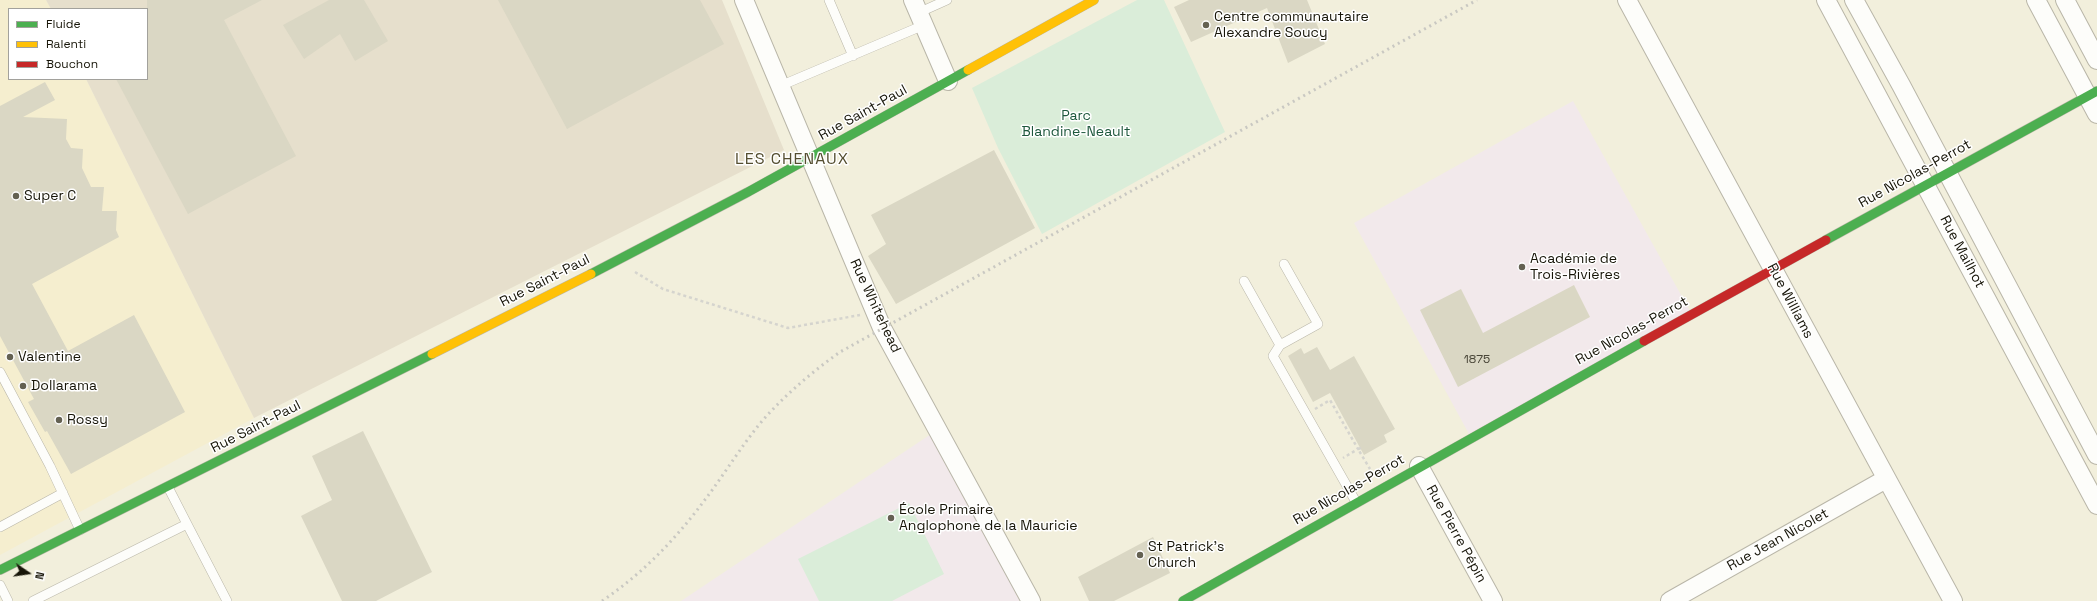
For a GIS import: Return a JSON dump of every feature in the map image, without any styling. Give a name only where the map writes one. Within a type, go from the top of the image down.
[{"type":"street","name":"Rue Whitehead","points":[[744,0],[875,312],[1031,601]]},
{"type":"street","name":"Rue Williams","points":[[1627,0],[1953,601]]},
{"type":"street","name":"Rue Mailhot","points":[[1826,0],[2097,505]]},
{"type":"street","name":"Rue Mailhot","points":[[1854,0],[2097,454]]},
{"type":"street","points":[[2036,0],[2092,94],[2097,114]]},
{"type":"street","points":[[2065,0],[2097,60]]},
{"type":"street","name":"Rue Saint-Paul","points":[[0,570],[615,261],[810,159],[1088,1]]},
{"type":"street","points":[[918,12],[948,81]]},
{"type":"street","name":"Rue Nicolas-Perrot","points":[[1183,601],[1419,466],[1925,184],[2092,94]]},
{"type":"street","name":"Rue Pierre Pépin","points":[[1419,466],[1492,601]]},
{"type":"street","name":"Rue Jean Nicolet","points":[[1670,601],[1886,479]]},
{"type":"lane","points":[[829,0],[853,56]]},
{"type":"lane","points":[[780,86],[853,56],[918,12],[947,0]]},
{"type":"lane","points":[[1284,264],[1318,324],[1280,345],[1273,356],[1356,502]]},
{"type":"lane","points":[[1244,281],[1280,345]]},
{"type":"lane","points":[[0,372],[63,493],[80,530]]},
{"type":"lane","points":[[168,486],[227,601]]},
{"type":"lane","points":[[0,527],[63,493]]},
{"type":"lane","points":[[33,601],[187,524]]},
{"type":"lane","points":[[0,585],[8,601]]},
{"type":"path","points":[[615,261],[663,289],[788,328],[875,312]]},
{"type":"path","points":[[1312,411],[1330,400],[1370,469]]},
{"type":"path","points":[[1334,464],[1359,449]]},
{"type":"shaded area","points":[[0,0],[46,0],[50,8],[8,8],[8,80],[86,80],[254,418],[0,555]]},
{"type":"shaded area","points":[[46,0],[722,0],[784,150],[254,418],[86,80],[148,80],[148,8],[50,8]]},
{"type":"shaded area","name":"Académie de Trois-Rivières","points":[[1573,101],[1690,311],[1469,434],[1354,223]]},
{"type":"shaded area","name":"École Primaire Anglophone de la Mauricie","points":[[931,434],[1020,601],[681,601]]},
{"type":"green space","name":"Parc Blandine-Neault","points":[[1137,0],[1164,0],[1225,132],[1042,234],[998,148],[972,88]]},
{"type":"green space","points":[[909,503],[944,574],[892,601],[819,601],[798,559]]},
{"type":"building","points":[[147,0],[262,0],[224,20],[296,156],[188,214],[117,80],[148,80]]},
{"type":"building","points":[[329,0],[364,0],[388,41],[355,61],[340,34],[304,59],[283,25]]},
{"type":"building","points":[[498,0],[700,0],[724,44],[567,129]]},
{"type":"building","name":"Centre communautaire Alexandre Soucy","points":[[1189,0],[1307,0],[1325,44],[1288,63],[1267,8],[1191,42],[1174,7]]},
{"type":"building","points":[[45,82],[55,100],[23,117],[67,119],[66,139],[71,148],[83,149],[82,168],[91,187],[104,187],[102,211],[117,211],[116,230],[119,237],[32,284],[68,351],[134,315],[185,412],[71,474],[47,431],[45,432],[28,402],[34,399],[0,336],[0,106]]},
{"type":"building","points":[[994,150],[1035,228],[896,304],[868,256],[886,244],[871,215]]},
{"type":"building","points":[[1574,285],[1590,317],[1458,387],[1420,310],[1461,289],[1483,333]]},
{"type":"building","points":[[1317,347],[1330,370],[1354,356],[1395,429],[1384,435],[1387,442],[1364,455],[1330,393],[1313,402],[1288,356],[1301,348],[1304,354]]},
{"type":"building","points":[[363,431],[432,572],[376,601],[342,601],[301,516],[332,500],[312,456]]},
{"type":"building","name":"St Patrick's Church","points":[[1153,537],[1170,573],[1114,601],[1089,601],[1078,577]]},
{"type":"railway","points":[[602,601],[617,591],[644,568],[670,543],[693,515],[763,420],[781,401],[819,367],[840,352],[1477,0]]},
{"type":"traffic: fast","points":[[591,274],[748,192],[968,70]]},
{"type":"traffic: fast","points":[[1826,240],[2097,91]]},
{"type":"traffic: fast","points":[[1183,601],[1644,341]]},
{"type":"traffic: fast","points":[[0,570],[432,354]]},
{"type":"traffic: slow","points":[[968,70],[1094,0]]},
{"type":"traffic: slow","points":[[432,354],[591,274]]},
{"type":"traffic: jam","points":[[1644,341],[1826,240]]},
{"type":"place","name":"Centre communautaire Alexandre Soucy","points":[[1206,25]]},
{"type":"place","name":"Super C","points":[[16,196]]},
{"type":"place","name":"Académie de Trois-Rivières","points":[[1522,267]]},
{"type":"place","name":"Valentine","points":[[10,357]]},
{"type":"place","name":"Dollarama","points":[[23,386]]},
{"type":"place","name":"Rossy","points":[[59,420]]},
{"type":"place","name":"École Primaire Anglophone de la Mauricie","points":[[891,518]]},
{"type":"place","name":"St Patrick's Church","points":[[1140,555]]},
{"type":"district","name":"LES CHENAUX","points":[[792,160]]}]
